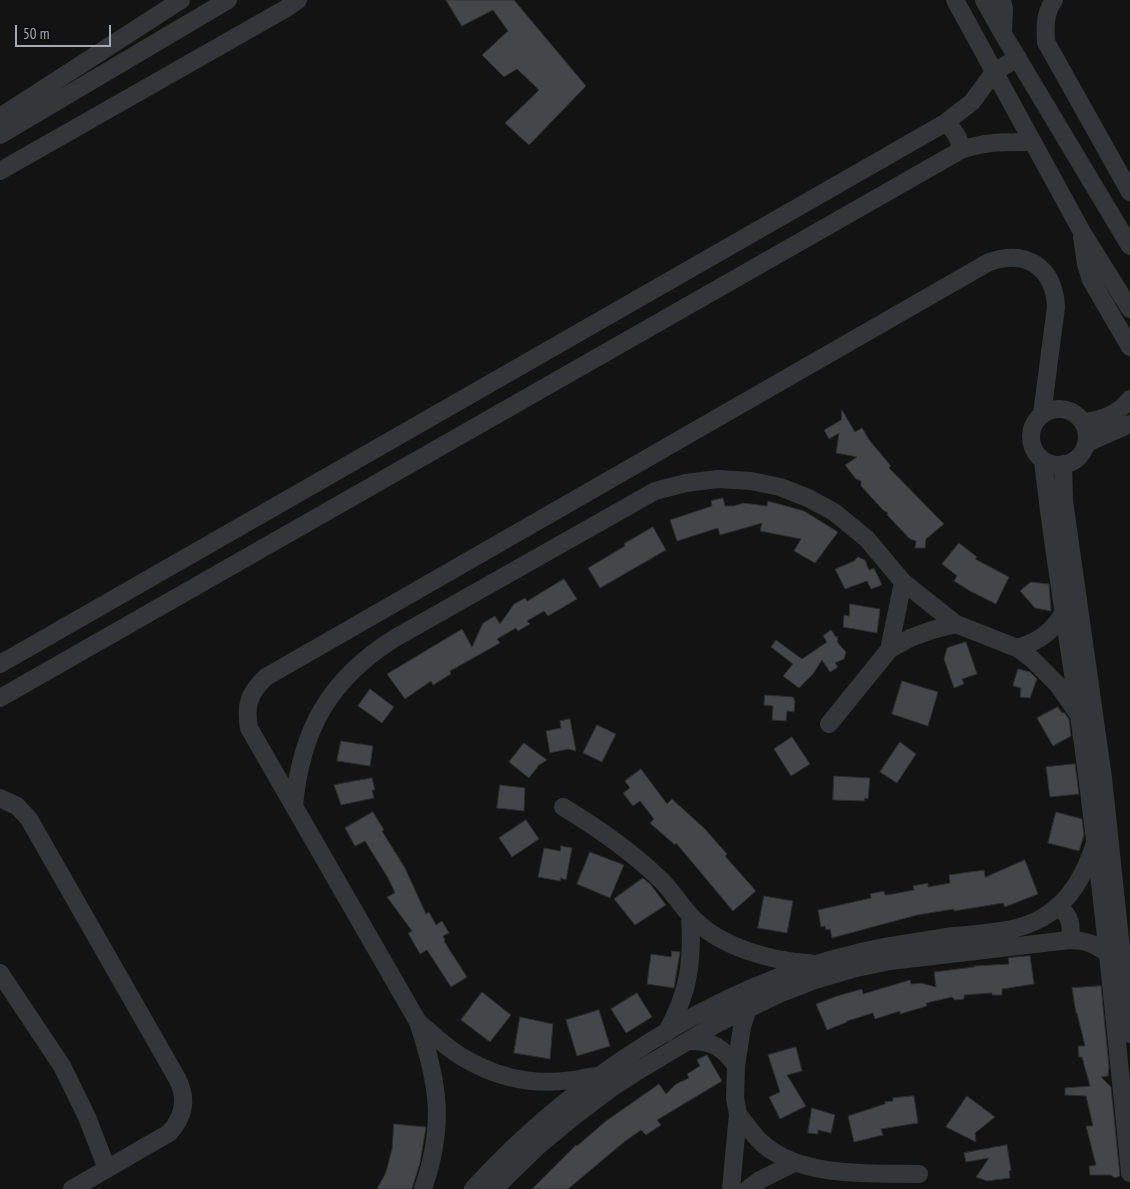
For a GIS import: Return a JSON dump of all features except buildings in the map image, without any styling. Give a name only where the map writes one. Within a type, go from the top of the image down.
[{"type":"street","points":[[0,117],[181,0]]},
{"type":"street","points":[[0,135],[228,0]]},
{"type":"street","points":[[0,171],[298,0]]},
{"type":"street","points":[[955,0],[1082,232],[1130,309]]},
{"type":"street","points":[[984,0],[1130,246]]},
{"type":"street","points":[[1002,0],[1004,9],[1003,34]]},
{"type":"street","points":[[1054,0],[1048,8],[1044,25],[1046,42],[1130,192]]},
{"type":"street","points":[[0,664],[945,123],[972,102],[994,72],[1018,58]]},
{"type":"street","points":[[945,123],[955,132],[962,150]]},
{"type":"street","points":[[0,698],[962,150],[979,144],[1033,142]]},
{"type":"street","points":[[1082,232],[1083,249],[1091,280],[1130,347]]},
{"type":"street","points":[[423,1189],[435,1145],[437,1097],[434,1073],[418,1022],[249,728],[246,714],[249,700],[256,687],[266,677],[972,271],[1002,257],[1017,257],[1030,261],[1042,269],[1050,281],[1055,294],[1056,307],[1042,414]]},
{"type":"street","points":[[1083,422],[1098,420],[1112,415],[1130,399]]},
{"type":"street","points":[[1064,409],[1078,416],[1083,422],[1087,443],[1079,456],[1069,463],[1056,464],[1043,460],[1034,450],[1031,437],[1034,424],[1042,414],[1049,410],[1064,409]]},
{"type":"street","points":[[1087,443],[1130,424]]},
{"type":"street","points":[[1043,460],[1047,501],[1079,715],[1095,779],[1095,843],[1120,958],[1130,1173]]},
{"type":"street","points":[[1063,464],[1064,501],[1095,779],[1130,1034]]},
{"type":"street","points":[[294,806],[296,781],[310,732],[336,689],[371,653],[403,633],[655,491],[686,482],[718,479],[751,481],[780,487],[808,498],[834,512],[867,539],[903,582],[956,624],[1017,648],[1045,671],[1058,684],[1079,715]]},
{"type":"street","points":[[889,650],[903,582]]},
{"type":"street","points":[[1017,648],[1034,642],[1049,632],[1064,612]]},
{"type":"street","points":[[829,724],[889,650],[910,638],[956,624]]},
{"type":"street","points":[[0,798],[17,806],[28,818],[181,1087],[183,1095],[182,1111],[175,1127],[169,1133],[72,1189]]},
{"type":"street","points":[[563,807],[599,828],[632,854],[663,882],[690,916],[708,930],[747,951],[814,972]]},
{"type":"street","points":[[494,1189],[538,1146],[573,1117],[641,1068],[718,1023],[814,972],[859,952],[906,943],[1002,931],[1022,927],[1042,918],[1059,907],[1075,888],[1087,867],[1095,843]]},
{"type":"street","points":[[1059,907],[1064,911],[1070,922],[1069,940]]},
{"type":"street","points":[[666,1032],[676,1015],[689,977],[692,957],[690,916]]},
{"type":"street","points":[[473,1189],[532,1131],[601,1074],[666,1032],[762,983],[814,972],[852,969],[890,961],[1069,940],[1089,942],[1120,958]]},
{"type":"street","points":[[0,973],[62,1066],[87,1116],[107,1169]]},
{"type":"street","points":[[731,1189],[738,1114],[736,1066],[742,1026],[748,1008]]},
{"type":"street","points":[[418,1022],[462,1058],[488,1071],[515,1079],[544,1083],[573,1081],[601,1074]]},
{"type":"street","points":[[689,1041],[703,1041],[716,1046],[728,1054],[736,1066]]},
{"type":"street","points":[[630,1054],[641,1068]]},
{"type":"street","points":[[738,1114],[749,1130],[763,1144],[794,1163],[877,1174],[919,1174]]},
{"type":"street","points":[[748,1189],[760,1180],[794,1163]]}]
